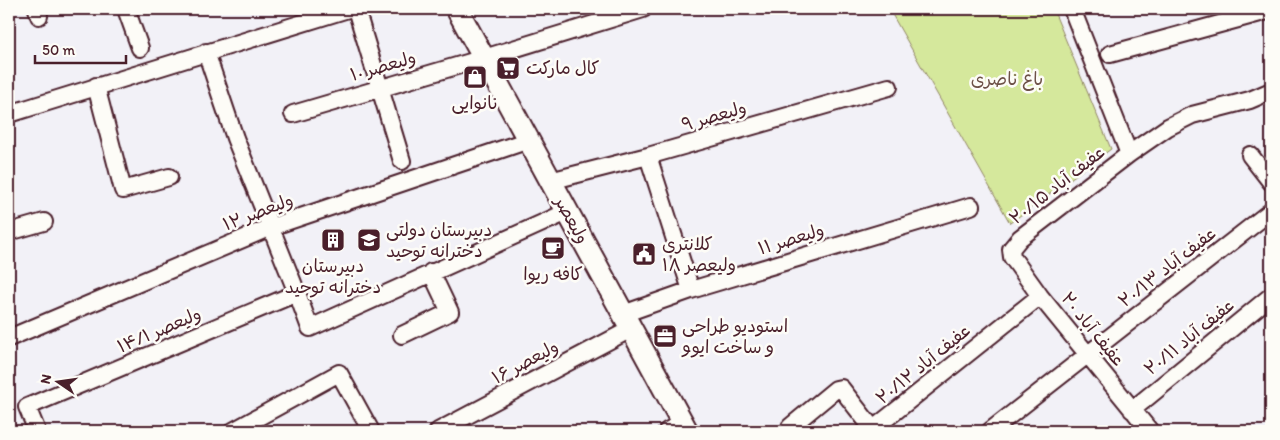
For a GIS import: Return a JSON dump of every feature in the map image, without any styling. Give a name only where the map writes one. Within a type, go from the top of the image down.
[{"type":"main road","name":"ولیعصر","points":[[457,9],[627,322],[679,428]]},
{"type":"street","points":[[126,9],[140,48]]},
{"type":"street","points":[[9,114],[348,9]]},
{"type":"street","points":[[356,9],[402,161]]},
{"type":"street","name":"۱۰ ولیعصر","points":[[294,114],[643,9]]},
{"type":"street","points":[[1072,9],[1129,154]]},
{"type":"street","points":[[1110,54],[1227,16],[1271,10]]},
{"type":"street","points":[[206,52],[235,138],[310,328],[567,212]]},
{"type":"street","points":[[96,86],[123,190],[169,177]]},
{"type":"street","name":"۹ ولیعصر","points":[[550,181],[648,156],[888,87]]},
{"type":"street","name":"عفیف آباد ۲۰/۱۵","points":[[1011,249],[1020,238],[1168,126],[1192,115],[1250,100],[1271,91]]},
{"type":"street","name":"۱۲ ولیعصر","points":[[9,338],[271,227],[529,140]]},
{"type":"street","points":[[1250,155],[1271,182]]},
{"type":"street","points":[[648,156],[691,290]]},
{"type":"street","name":"۱۱ ولیعصر","points":[[627,322],[691,290],[971,206]]},
{"type":"street","name":"عفیف آباد ۲۰/۱۳","points":[[990,431],[1271,211]]},
{"type":"street","points":[[9,232],[44,222]]},
{"type":"street","name":"عفیف آباد ۲۰","points":[[1011,249],[1012,257],[1040,296],[1150,431]]},
{"type":"street","points":[[402,335],[450,312],[432,272]]},
{"type":"street","name":"۱۴/۱ ولیعصر","points":[[38,431],[27,407],[297,293]]},
{"type":"street","name":"عفیف آباد ۲۰/۱۲","points":[[790,427],[836,389],[841,388],[869,424],[873,427],[877,426],[1040,296]]},
{"type":"street","name":"عفیف آباد ۲۰/۱۱","points":[[1132,410],[1271,296]]},
{"type":"street","name":"۱۶ ولیعصر","points":[[438,431],[627,322]]},
{"type":"street","points":[[233,431],[339,373],[371,431]]},
{"type":"green space","name":"باغ ناصری","points":[[889,9],[1053,9],[1111,149],[1010,223]]},
{"type":"place","name":"کال مارکت","points":[[508,68]]},
{"type":"place","name":"نانوایی","points":[[475,77]]},
{"type":"place","name":"دبیرستان دخترانه توحید","points":[[333,240]]},
{"type":"place","name":"دبیرستان دولتی دخترانه توحید","points":[[369,240]]},
{"type":"place","name":"کافه ریوا","points":[[553,248]]},
{"type":"place","name":"کلانتری ۱۸ ولیعصر","points":[[644,254]]},
{"type":"place","name":"استودیو طراحی و ساخت ایوو","points":[[665,336]]}]
